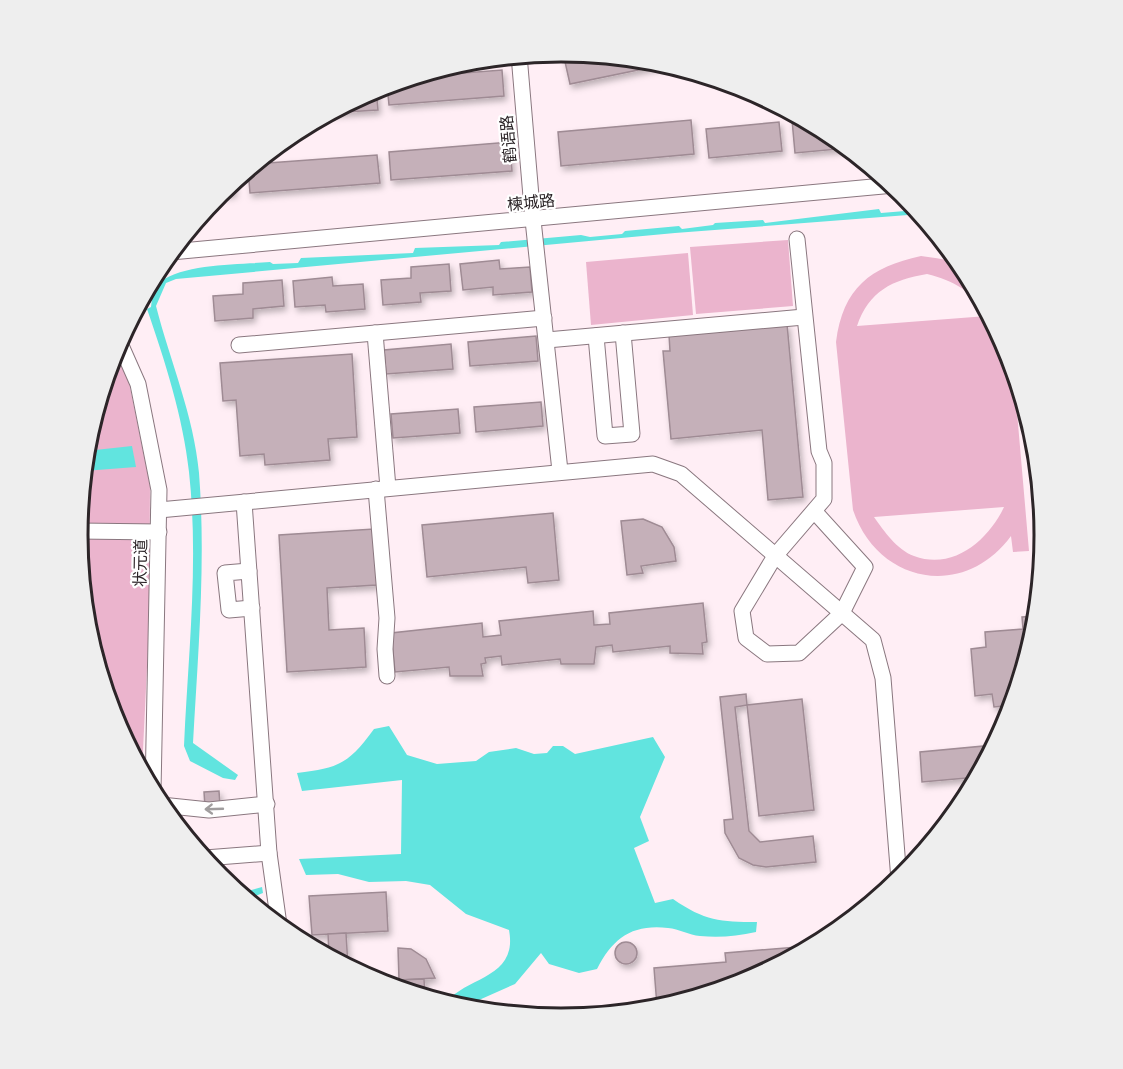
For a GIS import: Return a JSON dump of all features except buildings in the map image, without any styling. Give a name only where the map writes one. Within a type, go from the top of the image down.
[{"type":"street","name":"鹤语路","points":[[520,64],[533,220],[560,471]]},
{"type":"street","name":"楝城路","points":[[183,251],[881,186]]},
{"type":"street","points":[[796,239],[819,451],[824,463],[824,500],[775,555],[742,611],[746,638],[767,654],[799,653],[842,614],[865,567],[815,512]]},
{"type":"street","points":[[547,340],[804,317]]},
{"type":"street","points":[[239,345],[544,318]]},
{"type":"street","points":[[375,333],[387,618],[385,649],[387,676]]},
{"type":"street","points":[[596,336],[605,436],[632,434],[623,333]]},
{"type":"street","name":"状元道","points":[[125,354],[138,384],[153,448],[159,510],[153,773]]},
{"type":"street","points":[[159,510],[653,464],[681,474],[873,640],[883,678],[898,867]]},
{"type":"street","points":[[244,502],[269,852],[277,912]]},
{"type":"street","points":[[88,531],[159,532]]},
{"type":"street","points":[[249,571],[225,573],[229,610],[252,608]]},
{"type":"street","points":[[175,806],[209,810],[267,804]]},
{"type":"street","points":[[216,857],[269,852]]},
{"type":"shaded area","points":[[788,240],[793,306],[696,314],[690,247]]},
{"type":"shaded area","points":[[688,253],[693,315],[591,325],[586,262]]},
{"type":"shaded area","points":[[921,256],[946,260],[968,293],[946,280],[927,274],[903,280],[883,289],[875,296],[862,314],[857,326],[981,316],[986,325],[1017,407],[1029,551],[1013,552],[1011,536],[992,556],[970,569],[947,575],[924,575],[902,568],[882,554],[865,535],[853,510],[836,342],[845,307],[853,294],[862,283],[887,266]],"holes":[[[1004,507],[979,541],[968,549],[956,556],[929,560],[914,556],[902,549],[891,540],[874,517]]]},
{"type":"shaded area","points":[[123,359],[150,486],[149,625],[143,754],[125,716],[105,657],[93,596],[88,534],[98,442],[105,412]]},
{"type":"water","points":[[879,209],[881,213],[906,211],[910,215],[675,233],[176,279],[166,283],[156,306],[192,431],[199,473],[201,507],[199,642],[193,743],[238,775],[235,780],[223,778],[190,761],[184,746],[193,575],[189,472],[178,410],[147,309],[151,307],[152,298],[163,280],[184,271],[213,266],[270,262],[273,264],[298,263],[301,258],[413,253],[415,248],[499,245],[501,242],[581,235],[590,237],[679,226],[682,229],[715,223],[763,220],[765,223]]},
{"type":"water","points":[[132,446],[136,467],[93,470],[97,450]]},
{"type":"water","points":[[389,726],[407,755],[437,764],[476,761],[489,752],[516,748],[534,754],[547,753],[553,746],[563,746],[575,754],[653,737],[665,757],[640,817],[649,841],[634,848],[655,903],[673,899],[694,912],[713,919],[757,922],[756,932],[707,937],[668,928],[644,928],[625,935],[617,941],[597,969],[579,973],[549,964],[541,953],[515,984],[480,1000],[454,995],[499,967],[506,958],[510,946],[509,930],[466,914],[430,885],[406,881],[369,882],[338,874],[306,875],[299,859],[401,854],[402,780],[302,791],[297,773],[324,769],[342,762],[357,750],[374,729]]},
{"type":"water","points":[[262,887],[263,893],[257,896],[250,890]]}]
